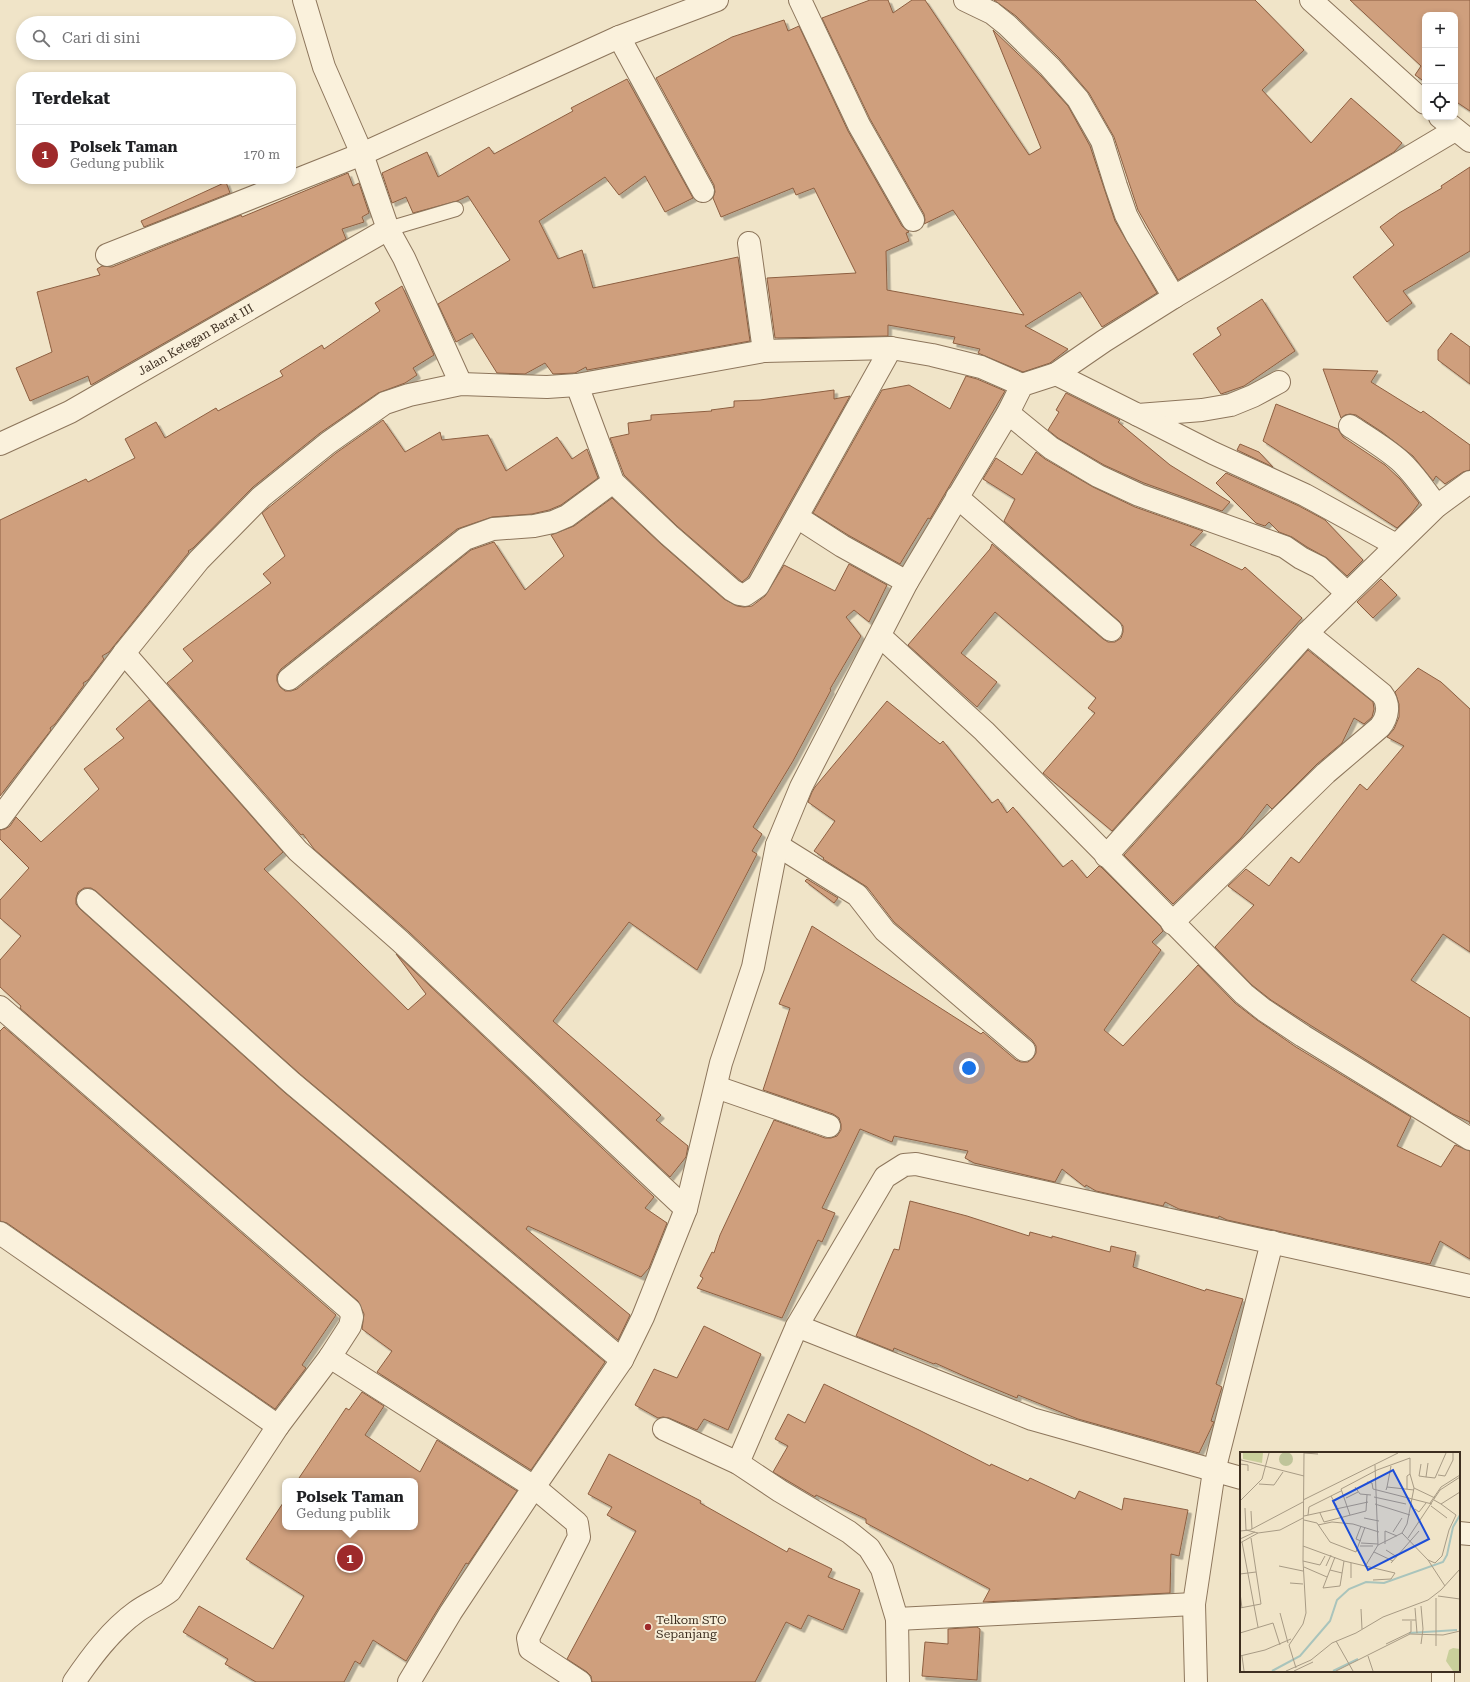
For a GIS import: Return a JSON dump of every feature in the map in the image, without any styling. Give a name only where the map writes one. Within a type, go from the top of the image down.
[{"type":"street","points":[[304,0],[324,67],[362,154],[389,232],[404,258],[461,384]]},
{"type":"street","points":[[296,180],[362,154],[619,37],[717,0]]},
{"type":"street","points":[[800,0],[859,125],[913,220]]},
{"type":"street","points":[[965,0],[992,13],[1007,25],[1050,67],[1078,99],[1102,141],[1126,215],[1174,297]]},
{"type":"street","points":[[1311,0],[1422,100]]},
{"type":"street","points":[[619,37],[703,191]]},
{"type":"street","points":[[409,1682],[451,1612],[534,1487],[622,1360],[643,1317],[686,1209],[721,1063],[753,967],[777,846],[801,787],[907,582],[1008,413],[1017,391],[1022,385],[1056,374],[1104,341],[1174,297],[1455,130]]},
{"type":"street","points":[[107,255],[286,184]]},
{"type":"street","name":"Jalan Ketegan Barat III","points":[[0,444],[70,412],[389,232]]},
{"type":"street","points":[[749,243],[764,351]]},
{"type":"street","points":[[577,385],[613,482],[669,535],[739,594],[745,595],[758,586],[891,348]]},
{"type":"street","points":[[0,818],[124,653],[199,560],[261,497],[328,443],[385,403],[461,384],[547,387],[577,385],[764,351],[891,348],[932,355],[981,367],[1022,385]]},
{"type":"street","points":[[1056,374],[1213,453],[1305,495],[1396,545]]},
{"type":"street","points":[[1138,415],[1202,410],[1231,405],[1253,396],[1279,382]]},
{"type":"street","points":[[1008,413],[1051,448],[1098,476],[1139,495],[1285,547],[1300,558],[1319,567],[1347,593]]},
{"type":"street","points":[[1350,426],[1385,448],[1400,461],[1414,476],[1436,506]]},
{"type":"street","points":[[289,679],[402,591],[465,539],[493,529],[534,526],[553,522],[567,516],[613,482]]},
{"type":"street","points":[[1106,856],[1307,633],[1436,506],[1470,482]]},
{"type":"street","points":[[957,497],[1111,630]]},
{"type":"street","points":[[797,517],[842,546],[907,582]]},
{"type":"street","points":[[1172,923],[1326,773],[1380,727],[1386,719],[1386,699],[1382,694],[1307,633]]},
{"type":"street","points":[[880,636],[984,731],[1172,923],[1244,994],[1264,1010],[1303,1036],[1470,1139]]},
{"type":"street","points":[[124,653],[298,851],[400,941],[686,1209]]},
{"type":"street","points":[[777,846],[857,895],[885,931],[1024,1050]]},
{"type":"street","points":[[88,900],[292,1083],[622,1360]]},
{"type":"street","points":[[0,1007],[350,1310],[352,1317],[350,1326],[330,1357],[278,1426],[170,1591],[135,1613],[110,1636],[74,1682]]},
{"type":"street","points":[[716,1087],[829,1126]]},
{"type":"street","points":[[738,1463],[797,1326],[886,1177],[904,1165],[916,1164],[1470,1286]]},
{"type":"street","points":[[0,1233],[278,1426]]},
{"type":"street","points":[[1196,1682],[1194,1604],[1214,1471],[1272,1242]]},
{"type":"street","points":[[797,1326],[1032,1419],[1240,1478]]},
{"type":"street","points":[[330,1357],[534,1487],[577,1523],[578,1537],[528,1638],[530,1649],[580,1682]]},
{"type":"street","points":[[664,1429],[738,1463],[849,1532],[869,1548],[882,1569],[897,1619],[898,1682]]},
{"type":"street","points":[[1460,1533],[1470,1534]]},
{"type":"street","points":[[897,1619],[1194,1604]]},
{"type":"lane","points":[[389,232],[456,209]]},
{"type":"building","points":[[870,0],[888,0],[893,13],[912,0],[925,0],[1029,155],[1041,148],[993,30],[1041,76],[1068,106],[1090,146],[1115,221],[1157,293],[1102,327],[1080,292],[1025,326],[1068,349],[1050,363],[1023,372],[978,353],[980,349],[953,343],[955,337],[888,325],[888,336],[775,338],[767,278],[856,273],[814,188],[796,195],[793,188],[721,217],[713,198],[715,192],[714,185],[656,78],[732,37],[784,20],[788,31],[799,26],[848,131],[902,226],[909,232],[906,233],[909,241],[886,251],[887,290],[1024,315],[953,210],[924,224],[924,214],[870,119],[822,18]]},
{"type":"building","points":[[994,0],[1255,0],[1304,50],[1262,90],[1311,143],[1351,98],[1402,143],[1394,152],[1178,280],[1138,210],[1114,137],[1089,93],[1059,58],[1016,16]]},
{"type":"building","points":[[1350,0],[1470,0],[1470,111],[1458,103],[1458,12],[1422,12],[1422,80],[1415,75],[1421,66]]},
{"type":"building","points":[[627,79],[693,198],[665,212],[645,176],[619,195],[605,177],[539,221],[558,259],[582,250],[593,288],[738,257],[750,341],[587,370],[586,367],[575,373],[553,374],[545,363],[525,374],[497,373],[472,333],[456,342],[438,304],[510,260],[468,196],[457,201],[413,213],[406,197],[392,203],[382,173],[427,152],[438,177],[489,147],[494,154],[573,111],[571,108]]},
{"type":"building","points":[[1470,167],[1470,251],[1403,291],[1412,303],[1387,322],[1353,277],[1394,245],[1380,227],[1399,213],[1442,188],[1441,186]]},
{"type":"building","points":[[348,173],[353,186],[359,183],[369,213],[362,217],[364,222],[342,229],[346,239],[91,385],[88,376],[30,401],[16,368],[52,352],[37,292],[100,275],[97,269],[102,266],[112,267],[241,215],[242,217]]},
{"type":"building","points":[[222,184],[227,184],[230,193],[144,227],[141,221]]},
{"type":"building","points":[[402,286],[434,355],[413,368],[417,375],[405,383],[378,393],[320,433],[253,487],[193,548],[188,551],[189,552],[109,652],[102,656],[104,659],[88,680],[83,683],[84,685],[55,724],[50,728],[51,730],[0,796],[0,520],[86,479],[88,482],[135,458],[125,439],[156,422],[165,438],[216,408],[218,411],[283,376],[280,371],[322,345],[324,349],[380,311],[375,303]]},
{"type":"building","points":[[1262,299],[1295,351],[1244,386],[1221,394],[1193,354],[1221,335],[1217,328]]},
{"type":"building","points":[[1451,333],[1470,347],[1470,384],[1438,360],[1438,350]]},
{"type":"building","points":[[1323,369],[1378,371],[1371,382],[1421,413],[1423,411],[1470,445],[1470,470],[1463,472],[1445,484],[1436,476],[1433,481],[1413,456],[1382,432],[1356,415],[1345,415],[1341,418]]},
{"type":"building","points":[[966,376],[1005,391],[930,519],[928,518],[900,564],[848,535],[813,513],[882,390],[909,385],[950,409]]},
{"type":"building","points":[[834,390],[834,399],[850,396],[748,577],[742,582],[677,526],[624,475],[610,438],[629,434],[628,423],[651,420],[651,415],[712,411],[711,410],[734,407],[734,401],[760,400]]},
{"type":"building","points":[[1066,393],[1120,420],[1118,422],[1170,465],[1230,502],[1222,511],[1144,483],[1104,465],[1058,438],[1048,430],[1059,412],[1056,410]]},
{"type":"building","points":[[1276,404],[1338,429],[1343,437],[1385,465],[1400,479],[1419,503],[1411,514],[1397,528],[1263,441]]},
{"type":"building","points":[[383,420],[405,452],[440,432],[442,440],[488,435],[506,471],[557,437],[572,459],[587,449],[598,478],[561,505],[549,510],[532,514],[492,517],[457,529],[281,669],[277,675],[277,681],[280,687],[285,691],[297,689],[471,550],[494,542],[525,590],[564,556],[551,535],[574,526],[612,498],[661,544],[724,599],[737,606],[752,606],[765,596],[784,565],[835,591],[849,564],[887,585],[869,622],[854,610],[846,617],[861,636],[830,689],[831,690],[793,761],[753,827],[762,834],[752,851],[757,854],[697,970],[629,922],[553,1021],[661,1115],[656,1120],[688,1146],[686,1157],[670,1177],[409,932],[314,849],[303,834],[301,835],[167,683],[193,661],[183,649],[271,583],[263,574],[285,556],[262,513],[336,453]]},
{"type":"building","points":[[1240,444],[1259,452],[1273,467],[1237,450]]},
{"type":"building","points":[[1036,452],[1045,459],[1093,487],[1135,507],[1203,531],[1190,545],[1242,570],[1245,567],[1302,618],[1112,831],[1043,773],[1095,713],[1088,708],[1096,698],[995,612],[961,653],[997,682],[977,707],[908,645],[990,549],[992,544],[1103,639],[1108,642],[1115,642],[1121,638],[1123,626],[1119,621],[1004,521],[1015,499],[983,479],[996,458],[1022,475]]},
{"type":"building","points":[[1226,473],[1299,506],[1325,520],[1363,560],[1347,576],[1327,558],[1292,537],[1279,532],[1269,522],[1265,526],[1256,523],[1216,483]]},
{"type":"building","points":[[1381,579],[1397,595],[1373,618],[1357,602]]},
{"type":"building","points":[[1308,650],[1373,702],[1374,709],[1372,717],[1364,724],[1354,718],[1342,743],[1317,764],[1272,809],[1267,804],[1241,838],[1173,904],[1124,855]]},
{"type":"building","points":[[1418,668],[1441,682],[1470,709],[1470,952],[1443,934],[1411,980],[1470,1018],[1470,1122],[1453,1114],[1271,1000],[1252,985],[1215,947],[1254,905],[1228,886],[1246,869],[1269,886],[1291,857],[1299,863],[1360,784],[1367,790],[1404,746],[1387,737],[1394,729],[1399,717],[1399,704],[1395,692]]},
{"type":"building","points":[[149,700],[283,852],[264,869],[408,1010],[426,994],[396,954],[654,1197],[645,1208],[667,1223],[649,1268],[641,1277],[528,1226],[526,1229],[630,1315],[618,1340],[300,1074],[96,891],[91,888],[84,888],[78,892],[76,904],[80,909],[284,1092],[605,1362],[531,1470],[377,1372],[392,1351],[362,1329],[364,1314],[358,1301],[20,1008],[21,1006],[0,987],[0,960],[21,936],[0,918],[0,900],[29,868],[0,839],[0,830],[10,826],[16,817],[41,842],[99,789],[84,769],[124,738],[116,729]]},
{"type":"building","points":[[887,701],[940,744],[943,741],[992,803],[998,799],[1007,813],[1013,807],[1063,867],[1072,860],[1087,878],[1099,866],[1101,867],[1161,927],[1163,931],[1152,942],[1161,950],[1104,1030],[1123,1046],[1198,965],[1235,1003],[1257,1020],[1296,1047],[1411,1117],[1397,1146],[1441,1167],[1455,1145],[1470,1151],[1470,1259],[1440,1241],[1430,1264],[1227,1220],[1219,1216],[1218,1218],[1179,1209],[1165,1202],[1163,1206],[1096,1191],[1086,1185],[1085,1187],[1062,1169],[1055,1182],[974,1163],[965,1158],[968,1151],[894,1136],[892,1142],[860,1129],[822,1208],[835,1213],[822,1242],[818,1240],[782,1318],[697,1288],[703,1278],[700,1276],[712,1252],[714,1253],[720,1235],[774,1120],[825,1138],[837,1136],[841,1130],[839,1118],[833,1114],[763,1090],[790,1008],[779,1004],[812,926],[981,1034],[983,1032],[1016,1060],[1028,1062],[1036,1053],[1036,1046],[1032,1040],[894,922],[867,887],[823,859],[824,858],[814,851],[835,821],[808,802],[812,792]]},
{"type":"building","points":[[807,879],[838,898],[834,903],[805,881]]},
{"type":"building","points":[[4,1027],[336,1315],[302,1365],[306,1368],[275,1409],[7,1223],[0,1221],[0,1031]]},
{"type":"building","points":[[910,1201],[967,1216],[1029,1236],[1030,1232],[1052,1238],[1052,1236],[1110,1252],[1111,1246],[1136,1252],[1133,1267],[1205,1291],[1206,1289],[1243,1299],[1216,1384],[1222,1387],[1211,1421],[1214,1422],[1199,1453],[1078,1419],[1018,1395],[1017,1398],[935,1363],[934,1364],[894,1348],[893,1351],[856,1336],[894,1249],[899,1250]]},
{"type":"building","points":[[704,1326],[761,1354],[728,1430],[704,1419],[697,1430],[669,1418],[658,1418],[635,1405],[654,1369],[677,1378]]},
{"type":"building","points":[[824,1384],[990,1466],[991,1464],[1028,1481],[1030,1478],[1075,1499],[1079,1491],[1122,1510],[1124,1498],[1188,1510],[1179,1556],[1171,1554],[1170,1593],[983,1602],[990,1589],[866,1523],[866,1519],[816,1495],[815,1497],[773,1472],[788,1446],[775,1439],[788,1414],[805,1423]]},
{"type":"building","points":[[362,1392],[384,1406],[365,1435],[420,1472],[437,1440],[517,1491],[468,1564],[466,1563],[406,1661],[373,1640],[360,1664],[355,1661],[344,1682],[256,1682],[225,1664],[228,1659],[183,1632],[199,1606],[273,1649],[304,1596],[246,1559],[282,1505],[282,1530],[418,1530],[418,1478],[299,1478],[346,1408],[349,1410]]},
{"type":"building","points":[[609,1454],[701,1501],[700,1503],[787,1552],[789,1548],[832,1569],[828,1577],[860,1590],[843,1630],[808,1615],[801,1629],[786,1622],[755,1682],[592,1682],[591,1676],[587,1672],[567,1659],[636,1531],[607,1515],[612,1507],[588,1494]]},
{"type":"building","points":[[977,1627],[980,1629],[977,1680],[922,1676],[925,1642],[948,1644],[948,1629]]},
{"type":"place","name":"Polsek Taman","points":[[350,1558]]},
{"type":"place","name":"Telkom STO Sepanjang","points":[[648,1627]]}]
